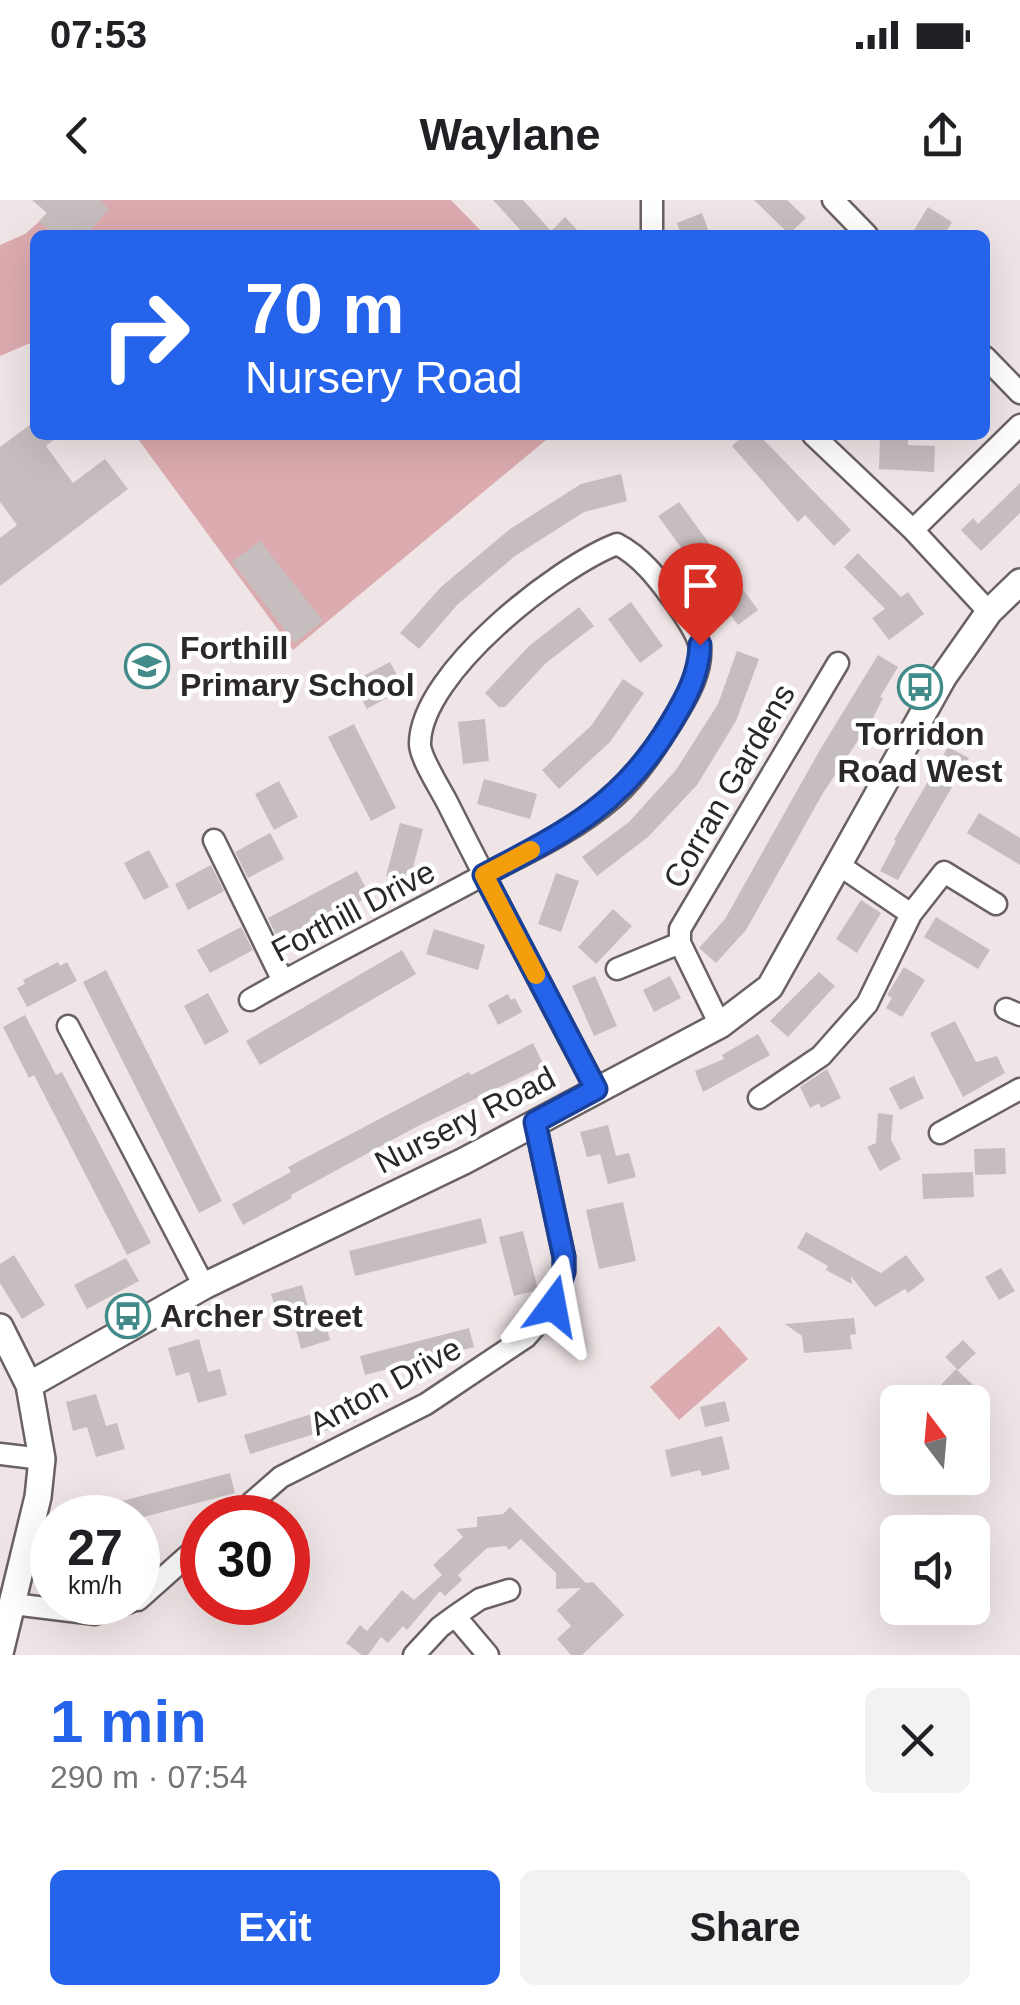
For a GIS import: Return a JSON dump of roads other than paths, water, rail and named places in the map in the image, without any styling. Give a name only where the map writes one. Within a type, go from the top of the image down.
[{"type":"street","points":[[652,200],[652,230]]},
{"type":"street","points":[[833,200],[862,230]]},
{"type":"street","points":[[990,362],[1020,393]]},
{"type":"street","points":[[912,530],[1020,425]]},
{"type":"street","points":[[818,440],[912,530],[989,612]]},
{"type":"street","name":"Forthill Drive","points":[[250,1000],[484,875],[560,836],[616,796],[658,746],[687,697],[699,665],[700,645],[686,618],[657,579],[634,553],[617,544],[588,555],[519,606],[453,670],[428,709],[419,746],[484,875],[596,1089]]},
{"type":"street","name":"Nursery Road","points":[[28,1385],[204,1286],[464,1161],[720,1024],[770,987],[944,676],[989,612],[1020,582]]},
{"type":"street","name":"Corran Gardens","points":[[720,1024],[680,943],[680,929],[838,662]]},
{"type":"street","points":[[214,840],[284,981]]},
{"type":"street","points":[[838,865],[912,914]]},
{"type":"street","points":[[759,1098],[821,1056],[868,1004],[912,914],[944,872],[996,904]]},
{"type":"street","name":"Corran Gardens","points":[[617,969],[680,943]]},
{"type":"street","points":[[68,1026],[204,1286]]},
{"type":"street","points":[[940,1133],[1020,1090]]},
{"type":"street","name":"Anton Drive","points":[[260,1495],[281,1477],[426,1404],[526,1337],[553,1306],[564,1272],[564,1257],[535,1122]]},
{"type":"street","points":[[0,1326],[28,1385],[42,1459],[38,1497],[0,1654]]},
{"type":"street","points":[[0,1456],[42,1459]]},
{"type":"street","points":[[160,1580],[180,1563]]},
{"type":"street","points":[[414,1655],[455,1616],[480,1599],[509,1590]]},
{"type":"street","points":[[14,1604],[30,1606]]},
{"type":"street","points":[[455,1616],[488,1655]]},
{"type":"place","name":"Forthill Primary School","points":[[147,666]]},
{"type":"place","name":"Torridon Road West","points":[[920,687]]},
{"type":"place","name":"Archer Street","points":[[128,1316]]}]
